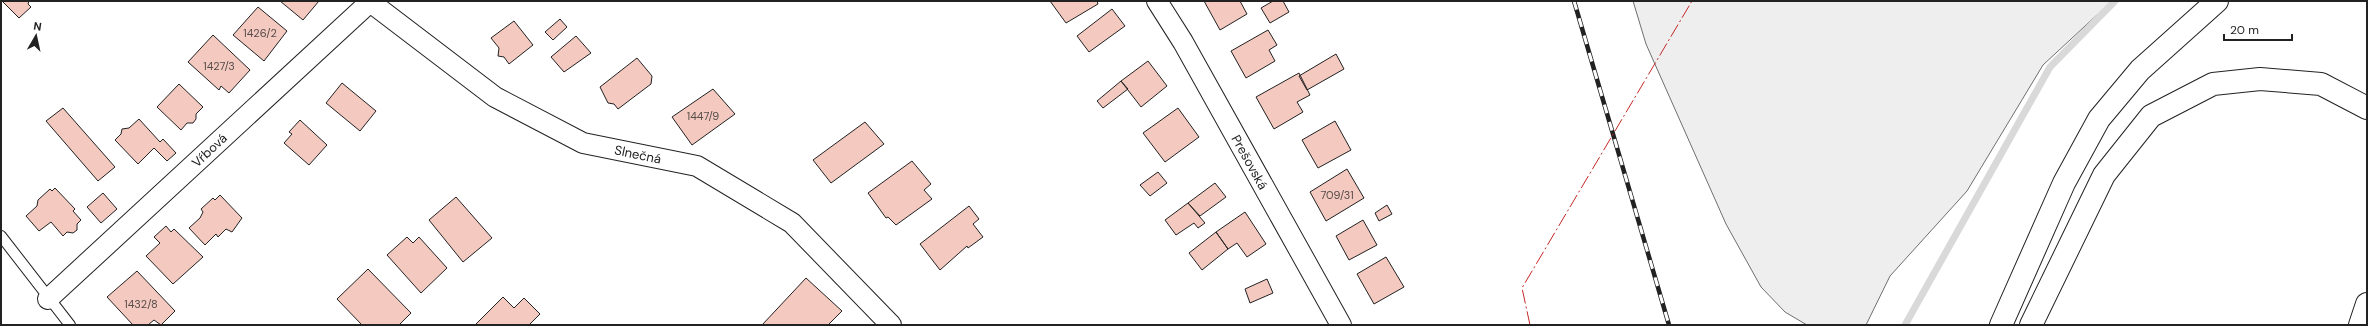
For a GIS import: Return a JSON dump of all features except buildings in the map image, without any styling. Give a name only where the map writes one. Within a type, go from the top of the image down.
[{"type":"highway","points":[[2001,325],[2064,183],[2099,118],[2140,70],[2217,1]]},
{"type":"highway","points":[[2032,325],[2104,175],[2151,116],[2214,84],[2260,79],[2321,84],[2367,108]]},
{"type":"highway","points":[[2360,325],[2367,304]]},
{"type":"street","name":"Vŕbová","points":[[48,299],[370,1]]},
{"type":"street","name":"Slnečná","points":[[370,1],[495,97],[583,143],[698,166],[792,223],[880,321]]},
{"type":"street","name":"Prešovská","points":[[1157,1],[1184,42],[1341,325]]},
{"type":"lane","points":[[1,236],[48,299],[70,325]]},
{"type":"shaded area","points":[[1633,1],[2112,1],[2043,65],[1967,191],[1890,276],[1866,325],[1807,325],[1785,312],[1761,287],[1726,224],[1646,44]]},
{"type":"waterway","points":[[1905,325],[2050,67],[2115,1]]},
{"type":"railway","points":[[1574,1],[1669,325]]},
{"type":"power","points":[[1530,325],[1522,288],[1692,1]]}]
